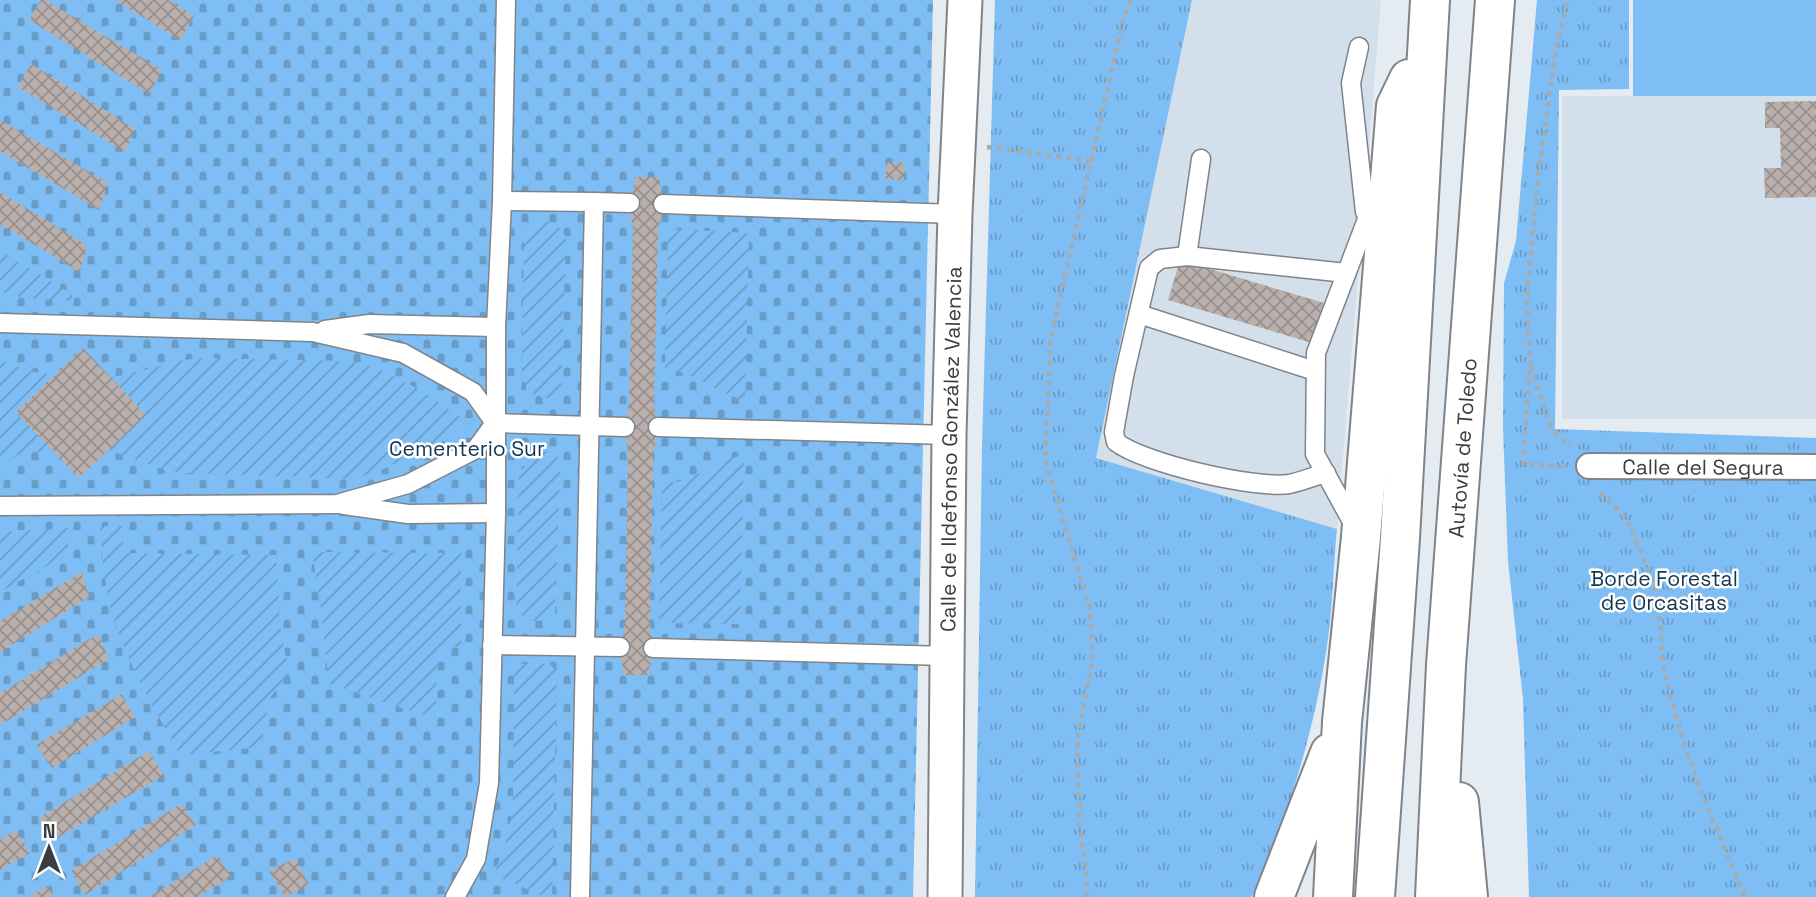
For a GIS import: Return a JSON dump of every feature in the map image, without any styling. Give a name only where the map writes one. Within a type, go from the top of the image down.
[{"type":"highway","points":[[1375,897],[1400,537],[1430,0]]},
{"type":"highway","name":"Autovía de Toledo","points":[[1435,897],[1446,665],[1495,0]]},
{"type":"highway","points":[[1333,897],[1342,722],[1361,537],[1396,106],[1426,43]]},
{"type":"highway","points":[[1446,665],[1468,897]]},
{"type":"highway","points":[[1274,897],[1342,722]]},
{"type":"street","name":"Calle de Ildefonso González Valencia","points":[[944,897],[948,435],[965,0]]},
{"type":"street","name":"Calle del Segura","points":[[1590,476],[1816,467]]},
{"type":"lane","points":[[454,897],[475,859],[489,783],[496,513],[496,327],[502,201],[506,0]]},
{"type":"lane","points":[[1359,47],[1352,83],[1366,222]]},
{"type":"lane","points":[[1361,537],[1315,454],[1316,353],[1366,222],[1396,106]]},
{"type":"lane","points":[[1187,256],[1201,159]]},
{"type":"lane","points":[[502,201],[630,203]]},
{"type":"lane","points":[[580,897],[594,202]]},
{"type":"lane","points":[[663,204],[955,214]]},
{"type":"lane","points":[[1326,473],[1289,484],[1257,485],[1210,475],[1127,451],[1116,442],[1114,432],[1149,268],[1160,259],[1187,256],[1346,273]]},
{"type":"lane","points":[[1139,314],[1315,371]]},
{"type":"lane","points":[[0,323],[313,331],[369,324],[496,327]]},
{"type":"lane","points":[[313,331],[403,353],[473,392],[495,423]]},
{"type":"lane","points":[[495,423],[625,426]]},
{"type":"lane","points":[[337,504],[408,484],[453,461],[476,449],[495,423]]},
{"type":"lane","points":[[658,426],[948,435]]},
{"type":"lane","points":[[0,506],[337,504],[408,514],[496,513]]},
{"type":"lane","points":[[492,645],[620,648]]},
{"type":"lane","points":[[653,648],[947,656]]},
{"type":"path","points":[[1087,897],[1080,831],[1077,741],[1094,657],[1090,609],[1045,460],[1051,337],[1122,25],[1131,0]]},
{"type":"path","points":[[1569,0],[1557,43],[1538,176],[1527,294],[1530,361],[1523,464],[1590,476]]},
{"type":"path","points":[[958,143],[1091,161]]},
{"type":"path","points":[[1530,361],[1551,428],[1621,512],[1640,544],[1654,585],[1660,618],[1662,663],[1686,751],[1745,897]]},
{"type":"shaded area","points":[[1192,0],[1381,0],[1337,529],[1096,458]]},
{"type":"shaded area","points":[[1562,96],[1816,96],[1816,419],[1562,419]]},
{"type":"green space","name":"Cementerio Sur","points":[[0,0],[933,0],[913,897],[0,897]]},
{"type":"green space","points":[[995,0],[1192,0],[1096,458],[1337,529],[1329,632],[1315,710],[1288,806],[1252,897],[975,897],[982,445]]},
{"type":"green space","name":"Borde Forestal de Orcasitas","points":[[1537,0],[1629,0],[1629,89],[1559,90],[1555,429],[1816,438],[1816,897],[1529,897],[1523,699],[1508,561],[1503,428],[1504,283],[1516,241]]},
{"type":"green space","points":[[1633,0],[1816,0],[1816,96],[1633,96]]},
{"type":"green space","points":[[535,220],[553,223],[566,237],[561,397],[544,398],[527,392],[522,371],[524,229]]},
{"type":"green space","points":[[668,229],[749,233],[745,400],[688,375],[665,369]]},
{"type":"green space","points":[[0,251],[72,294],[72,301],[24,298],[0,292]]},
{"type":"green space","points":[[198,358],[355,361],[385,372],[422,391],[469,423],[452,437],[379,471],[351,479],[183,473],[165,470],[109,450],[146,415],[111,378]]},
{"type":"green space","points":[[0,359],[28,371],[54,375],[16,412],[53,450],[20,454],[0,466]]},
{"type":"green space","points":[[548,451],[557,454],[560,471],[555,614],[544,620],[533,621],[524,617],[516,607],[519,475],[530,459]]},
{"type":"green space","points":[[744,455],[740,624],[659,623],[662,484],[686,480],[725,460]]},
{"type":"green space","points":[[100,526],[123,526],[123,553],[276,555],[280,625],[289,673],[270,698],[260,747],[180,755],[136,674],[115,623],[106,587]]},
{"type":"green space","points":[[69,528],[68,554],[0,592],[0,532]]},
{"type":"green space","points":[[312,552],[461,553],[461,646],[437,648],[436,719],[329,684]]},
{"type":"green space","points":[[550,664],[557,672],[552,897],[545,897],[494,875],[508,836],[513,802],[514,675],[520,665]]},
{"type":"building","points":[[41,0],[162,70],[149,94],[29,20]]},
{"type":"building","points":[[115,0],[168,0],[194,16],[180,40]]},
{"type":"building","points":[[31,64],[135,129],[125,152],[18,87]]},
{"type":"building","points":[[1816,101],[1816,197],[1765,198],[1764,168],[1781,168],[1780,128],[1765,128],[1765,102]]},
{"type":"building","points":[[0,120],[108,183],[99,210],[0,151]]},
{"type":"building","points":[[886,162],[905,163],[904,180],[886,179]]},
{"type":"building","points":[[635,177],[659,177],[663,208],[658,230],[654,404],[658,431],[653,455],[650,624],[653,653],[648,675],[624,675],[620,653],[625,623],[628,456],[625,424],[629,404],[633,228],[630,212]]},
{"type":"building","points":[[0,192],[87,245],[80,272],[0,224]]},
{"type":"building","points":[[1180,260],[1324,303],[1312,343],[1168,300]]},
{"type":"building","points":[[83,348],[146,415],[79,478],[16,412]]},
{"type":"building","points":[[82,572],[89,597],[0,652],[0,621]]},
{"type":"building","points":[[98,634],[109,659],[0,725],[0,693]]},
{"type":"building","points":[[122,694],[135,717],[52,768],[36,745]]},
{"type":"building","points":[[149,751],[164,775],[54,840],[39,818]]},
{"type":"building","points":[[181,804],[196,825],[85,895],[71,871]]},
{"type":"building","points":[[16,830],[30,853],[0,870],[0,840]]},
{"type":"building","points":[[216,856],[232,876],[198,897],[149,897]]},
{"type":"building","points":[[295,858],[309,885],[285,897],[269,871]]},
{"type":"building","points":[[48,886],[55,897],[29,897]]}]
